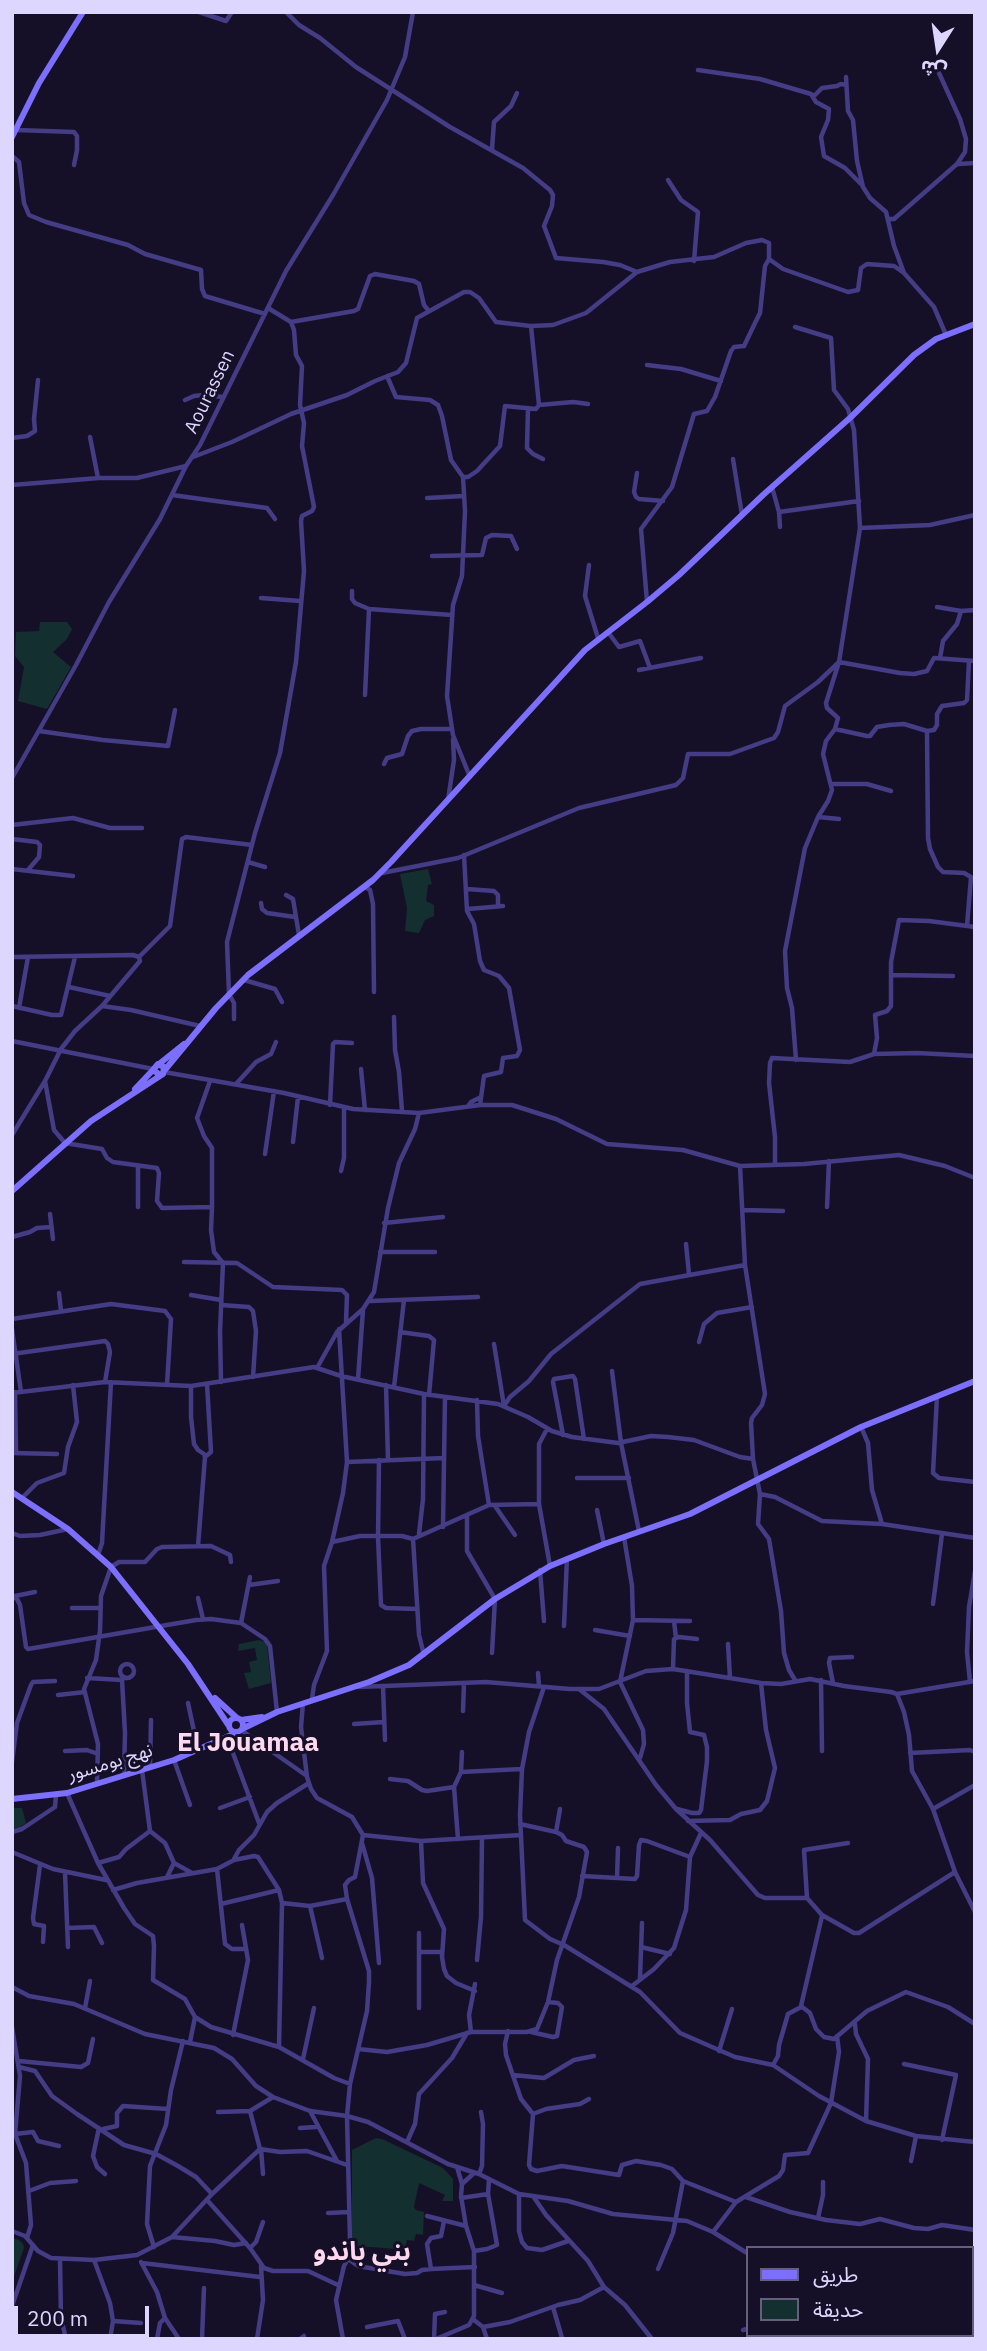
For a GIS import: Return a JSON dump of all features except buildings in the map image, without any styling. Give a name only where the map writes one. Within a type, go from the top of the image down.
[{"type":"main road","points":[[14,134],[39,83],[83,12]]},
{"type":"main road","points":[[12,1191],[100,1114],[159,1070],[186,1044],[243,979],[378,875],[598,638],[647,602],[852,417],[927,344],[975,324]]},
{"type":"main road","name":"نهج بومسور","points":[[12,1798],[66,1793],[174,1760],[213,1744],[264,1717],[390,1674],[425,1656],[495,1600],[540,1570],[690,1514],[861,1427],[975,1381]]},
{"type":"main road","points":[[13,1493],[68,1529],[111,1567],[160,1626],[204,1686],[229,1727],[233,1731],[240,1730],[239,1719],[204,1686]]},
{"type":"main road","name":"نهج بومسور","points":[[213,1744],[229,1727],[232,1719],[264,1717]]},
{"type":"street","points":[[199,12],[226,21],[232,12]]},
{"type":"street","points":[[286,12],[299,25],[349,62],[450,127],[523,168],[552,193],[552,206],[544,226],[556,258],[620,265],[637,272]]},
{"type":"street","name":"Aourassen","points":[[12,778],[108,602],[160,519],[293,258],[333,195],[392,90],[405,57],[413,12]]},
{"type":"street","points":[[698,70],[765,80],[808,93],[816,102],[829,109],[821,137],[824,156],[845,168],[870,198],[884,209],[904,273]]},
{"type":"street","points":[[939,73],[957,110],[972,163],[957,164]]},
{"type":"street","points":[[813,97],[821,89],[844,84],[848,111],[853,120],[863,187]]},
{"type":"street","points":[[492,149],[494,122],[511,106],[517,93]]},
{"type":"street","points":[[14,134],[74,132],[77,136],[77,150],[74,165]]},
{"type":"street","points":[[890,230],[894,219],[957,164],[966,147]]},
{"type":"street","points":[[12,156],[19,162],[24,204],[29,215],[128,244],[145,254],[201,270],[205,296],[267,311],[291,322],[358,309],[370,276],[375,274],[419,284],[424,305],[428,310]]},
{"type":"street","points":[[667,180],[681,200],[698,212],[694,261]]},
{"type":"street","points":[[888,219],[894,219]]},
{"type":"street","points":[[192,457],[398,372],[405,366],[417,318],[458,294],[468,291],[479,298],[496,321],[531,326],[553,325],[586,313],[637,272],[670,262],[714,257],[746,243],[762,240],[769,243],[769,259],[764,271],[759,316],[744,346],[734,347],[731,351],[707,411],[694,414],[672,487],[664,501],[640,529],[647,602]]},
{"type":"street","points":[[769,259],[789,272],[854,293],[860,286],[861,268],[864,265],[894,266],[904,273],[934,307],[946,335]]},
{"type":"street","points":[[234,1020],[234,1003],[229,994],[227,946],[252,845],[283,742],[296,662],[304,562],[300,521],[302,516],[314,507],[302,446],[302,366],[296,355],[291,322]]},
{"type":"street","points":[[531,326],[539,405]]},
{"type":"street","points":[[795,327],[831,338],[835,393],[852,417],[860,528],[839,662],[826,703],[827,708],[838,718],[822,754],[831,784],[828,801],[804,848],[785,951],[796,1060]]},
{"type":"street","points":[[647,365],[681,369],[721,381]]},
{"type":"street","points":[[387,376],[396,397],[430,400],[438,405],[443,416],[450,460],[463,477],[462,576],[452,615],[447,684],[454,760],[448,801]]},
{"type":"street","points":[[12,438],[27,436],[35,431],[38,380]]},
{"type":"street","points":[[185,400],[203,395],[223,397]]},
{"type":"street","points":[[463,477],[478,471],[500,446],[505,406],[536,409],[539,405],[573,402],[588,404]]},
{"type":"street","points":[[528,408],[527,448],[543,460]]},
{"type":"street","points":[[90,437],[98,478]]},
{"type":"street","points":[[733,459],[741,515]]},
{"type":"street","points":[[13,484],[137,478],[186,466]]},
{"type":"street","points":[[637,472],[636,496],[639,499],[664,501]]},
{"type":"street","points":[[772,487],[780,527]]},
{"type":"street","points":[[172,495],[267,508],[275,519]]},
{"type":"street","points":[[427,498],[464,496]]},
{"type":"street","points":[[779,512],[859,501]]},
{"type":"street","points":[[860,528],[930,525],[975,515]]},
{"type":"street","points":[[432,556],[482,555],[486,538],[492,535],[511,536],[517,549]]},
{"type":"street","points":[[589,565],[584,596],[598,638]]},
{"type":"street","points":[[352,591],[355,603],[369,609],[452,615]]},
{"type":"street","points":[[261,598],[300,601]]},
{"type":"street","points":[[937,607],[975,610]]},
{"type":"street","points":[[365,695],[369,609]]},
{"type":"street","points":[[940,658],[943,641],[957,624],[961,611]]},
{"type":"street","points":[[608,631],[619,647],[640,641],[650,668]]},
{"type":"street","points":[[639,670],[701,658]]},
{"type":"street","points":[[835,729],[870,736],[877,727],[889,725],[910,725],[927,731],[936,728],[937,714],[942,706],[966,701],[972,661],[934,658],[927,671],[914,674],[839,662]]},
{"type":"street","points":[[378,875],[464,855],[579,807],[676,785],[683,778],[688,754],[730,754],[774,738],[785,706],[818,682],[839,662]]},
{"type":"street","points":[[38,731],[168,746],[175,710]]},
{"type":"street","points":[[384,764],[387,758],[402,754],[412,731],[421,729],[452,732]]},
{"type":"street","points":[[927,731],[928,838],[934,858],[943,872],[964,873],[971,877],[967,926]]},
{"type":"street","points":[[452,732],[470,777]]},
{"type":"street","points":[[831,784],[867,784],[891,791]]},
{"type":"street","points":[[818,817],[839,819]]},
{"type":"street","points":[[12,825],[74,818],[110,828],[142,828]]},
{"type":"street","points":[[12,1135],[61,1049],[75,1031],[102,1006],[140,961],[139,957],[170,926],[182,839],[186,837],[252,845]]},
{"type":"street","points":[[12,839],[37,842],[40,845],[39,857],[27,871]]},
{"type":"street","points":[[464,855],[467,911],[474,927],[481,965],[484,970],[503,979],[509,988],[520,1050],[517,1056],[503,1058],[501,1072],[485,1075],[480,1105]]},
{"type":"street","points":[[248,862],[265,867]]},
{"type":"street","points":[[12,869],[73,876]]},
{"type":"street","points":[[365,887],[369,888],[373,904],[374,992]]},
{"type":"street","points":[[467,889],[494,891],[501,906],[468,909]]},
{"type":"street","points":[[286,895],[293,899],[299,935]]},
{"type":"street","points":[[261,903],[262,909],[267,913],[295,917]]},
{"type":"street","points":[[874,1054],[877,1038],[875,1015],[890,1010],[891,962],[899,920],[975,927]]},
{"type":"street","points":[[12,957],[139,957]]},
{"type":"street","points":[[28,957],[15,1007],[58,1016],[63,1011],[75,957]]},
{"type":"street","points":[[891,975],[953,976]]},
{"type":"street","points":[[243,979],[275,989],[282,1002]]},
{"type":"street","points":[[69,987],[110,996]]},
{"type":"street","points":[[102,1006],[200,1027]]},
{"type":"street","points":[[394,1017],[402,1111]]},
{"type":"street","points":[[12,1041],[210,1081],[274,1091],[344,1108],[419,1113],[480,1105],[523,1108],[563,1121],[607,1144],[683,1150],[740,1166],[899,1156],[945,1166],[975,1178]]},
{"type":"street","points":[[236,1084],[256,1062],[271,1054],[276,1042]]},
{"type":"street","points":[[330,1105],[333,1044],[352,1043]]},
{"type":"street","points":[[775,1164],[770,1098],[772,1058],[850,1062],[874,1054],[930,1053],[975,1056]]},
{"type":"street","points":[[360,1069],[365,1110]]},
{"type":"street","points":[[45,1081],[54,1130],[65,1143],[104,1149],[107,1158],[113,1162],[158,1170],[157,1201],[162,1208],[212,1208]]},
{"type":"street","points":[[210,1081],[197,1119],[204,1136],[212,1146],[211,1230],[214,1252],[223,1263],[221,1382]]},
{"type":"street","points":[[265,1154],[274,1091]]},
{"type":"street","points":[[293,1142],[298,1097]]},
{"type":"street","points":[[468,1107],[471,1101],[481,1097]]},
{"type":"street","points":[[341,1171],[344,1158],[344,1108]]},
{"type":"street","points":[[317,1368],[339,1329],[370,1301],[375,1287],[384,1223],[399,1163],[415,1129],[419,1113]]},
{"type":"street","points":[[827,1207],[829,1161]]},
{"type":"street","points":[[138,1166],[138,1207]]},
{"type":"street","points":[[740,1166],[745,1265],[765,1394],[762,1405],[751,1420],[752,1459],[760,1494],[758,1524],[769,1539],[784,1653],[795,1681]]},
{"type":"street","points":[[743,1210],[783,1211]]},
{"type":"street","points":[[50,1214],[53,1239]]},
{"type":"street","points":[[384,1223],[443,1217]]},
{"type":"street","points":[[12,1237],[37,1228],[51,1227]]},
{"type":"street","points":[[686,1244],[689,1274]]},
{"type":"street","points":[[380,1252],[435,1252]]},
{"type":"street","points":[[184,1262],[237,1263],[273,1287],[344,1291],[347,1295],[346,1322]]},
{"type":"street","points":[[504,1406],[551,1354],[637,1286],[745,1265]]},
{"type":"street","points":[[59,1293],[61,1311]]},
{"type":"street","points":[[191,1295],[249,1307],[253,1311],[256,1331],[253,1377]]},
{"type":"street","points":[[370,1301],[478,1297]]},
{"type":"street","points":[[394,1387],[404,1300]]},
{"type":"street","points":[[12,1319],[111,1304],[168,1313],[171,1323],[167,1385]]},
{"type":"street","points":[[699,1342],[704,1324],[717,1313],[752,1307]]},
{"type":"street","points":[[358,1379],[363,1309]]},
{"type":"street","points":[[12,1329],[16,1392],[14,1453],[57,1454]]},
{"type":"street","points":[[313,1699],[314,1685],[327,1651],[324,1566],[332,1542],[346,1462],[339,1329]]},
{"type":"street","points":[[400,1332],[429,1336],[434,1340],[426,1395],[423,1499],[419,1534]]},
{"type":"street","points":[[14,1353],[105,1342],[108,1344],[110,1352],[105,1507],[101,1550],[98,1555]]},
{"type":"street","points":[[494,1344],[504,1406]]},
{"type":"street","points":[[16,1392],[108,1382],[191,1386],[317,1368],[426,1395],[477,1400],[504,1406],[563,1435],[621,1443],[651,1436],[694,1440],[752,1459]]},
{"type":"street","points":[[612,1371],[621,1443],[639,1532]]},
{"type":"street","points":[[563,1435],[553,1381],[573,1376],[584,1439]]},
{"type":"street","points":[[205,1457],[211,1452],[207,1384]]},
{"type":"street","points":[[22,1498],[37,1483],[64,1474],[68,1447],[77,1422],[73,1385]]},
{"type":"street","points":[[386,1385],[388,1460]]},
{"type":"street","points":[[191,1386],[194,1444],[205,1457],[198,1546]]},
{"type":"street","points":[[937,1396],[933,1473],[939,1478],[975,1482]]},
{"type":"street","points":[[443,1527],[445,1397]]},
{"type":"street","points":[[477,1400],[478,1436],[492,1505],[515,1535]]},
{"type":"street","points":[[861,1427],[868,1443],[872,1490],[882,1524]]},
{"type":"street","points":[[547,1429],[538,1444],[539,1504],[550,1566]]},
{"type":"street","points":[[346,1462],[444,1458]]},
{"type":"street","points":[[379,1461],[378,1538],[382,1605],[386,1608],[417,1609]]},
{"type":"street","points":[[577,1478],[629,1478]]},
{"type":"street","points":[[760,1494],[775,1497],[822,1521],[882,1524],[975,1538]]},
{"type":"street","points":[[413,1539],[477,1509],[492,1505],[539,1504]]},
{"type":"street","points":[[597,1510],[604,1544]]},
{"type":"street","points":[[467,1516],[467,1551],[495,1600],[492,1653]]},
{"type":"street","points":[[12,1532],[20,1536],[40,1535],[68,1529]]},
{"type":"street","points":[[933,1604],[942,1534]]},
{"type":"street","points":[[332,1542],[359,1536],[402,1536],[413,1539]]},
{"type":"street","points":[[624,1537],[632,1586],[633,1620],[620,1682],[643,1730],[644,1744],[639,1759]]},
{"type":"street","points":[[413,1539],[419,1635],[425,1656]]},
{"type":"street","points":[[97,1784],[99,1745],[85,1692],[96,1660],[100,1608],[105,1581],[111,1567],[119,1562],[145,1562],[162,1547],[211,1546],[230,1555],[231,1562]]},
{"type":"street","points":[[564,1626],[567,1558]]},
{"type":"street","points":[[540,1570],[544,1621]]},
{"type":"street","points":[[351,1688],[502,1683],[599,1689],[646,1671],[673,1669],[761,1683],[821,1680],[898,1695],[972,1681],[967,1653],[969,1606],[975,1572]]},
{"type":"street","points":[[241,1623],[250,1577]]},
{"type":"street","points":[[249,1585],[278,1580]]},
{"type":"street","points":[[35,1592],[13,1596],[20,1605],[27,1648],[203,1619],[241,1623],[265,1639],[270,1646],[277,1712]]},
{"type":"street","points":[[198,1598],[203,1619]]},
{"type":"street","points":[[72,1608],[100,1608]]},
{"type":"street","points":[[633,1620],[690,1621]]},
{"type":"street","points":[[673,1669],[676,1638],[674,1620]]},
{"type":"street","points":[[595,1630],[630,1636]]},
{"type":"street","points":[[676,1638],[697,1639]]},
{"type":"street","points":[[727,1644],[730,1678]]},
{"type":"street","points":[[833,1684],[830,1658],[852,1657]]},
{"type":"street","points":[[676,1809],[692,1813],[699,1813],[701,1810],[707,1761],[704,1735],[690,1731],[687,1671]]},
{"type":"street","points":[[538,1673],[541,1687],[522,1769],[520,1824],[525,1920],[550,1939],[632,1986],[653,2003],[673,2028],[719,2051],[773,2065],[831,2103],[866,2121],[916,2136],[975,2142]]},
{"type":"street","points":[[88,1678],[123,1679],[124,1776]]},
{"type":"street","points":[[821,1680],[822,1751]]},
{"type":"street","points":[[12,1762],[17,1723],[30,1685],[33,1682],[55,1681]]},
{"type":"street","points":[[463,1711],[464,1683]]},
{"type":"street","points":[[687,1821],[730,1820],[741,1814],[760,1810],[766,1801],[775,1768],[761,1683]]},
{"type":"street","points":[[383,1686],[385,1740]]},
{"type":"street","points":[[579,1689],[604,1709],[656,1785],[687,1821],[710,1840],[758,1895],[765,1898],[807,1898]]},
{"type":"street","points":[[58,1696],[85,1692]]},
{"type":"street","points":[[898,1695],[904,1712],[912,1772],[933,1809],[955,1872],[975,1912]]},
{"type":"street","points":[[303,1702],[301,1727],[308,1780],[317,1798],[352,1818],[362,1838],[372,1878],[379,1963]]},
{"type":"street","points":[[188,1703],[198,1750]]},
{"type":"street","points":[[150,1720],[146,1769],[150,1831],[165,1843],[174,1863],[192,1873]]},
{"type":"street","points":[[355,1724],[384,1722]]},
{"type":"street","points":[[240,1730],[308,1780]]},
{"type":"street","points":[[227,1737],[259,1823]]},
{"type":"street","points":[[65,1751],[88,1750],[98,1755]]},
{"type":"street","points":[[458,1839],[454,1787],[460,1772],[462,1752]]},
{"type":"street","points":[[910,1753],[975,1752]]},
{"type":"street","points":[[174,1760],[190,1805]]},
{"type":"street","points":[[460,1772],[522,1769]]},
{"type":"street","points":[[390,1779],[408,1781],[427,1791],[454,1787]]},
{"type":"street","points":[[234,1860],[239,1850],[254,1835],[259,1823],[277,1803],[308,1780]]},
{"type":"street","points":[[933,1809],[975,1784]]},
{"type":"street","points":[[66,1793],[113,1890],[134,1923],[153,1937],[153,1980],[185,1999],[195,2017],[211,2027],[279,2047],[350,2084]]},
{"type":"street","points":[[12,1832],[23,1829],[55,1807],[57,1795]]},
{"type":"street","points":[[219,1808],[250,1797]]},
{"type":"street","points":[[556,1832],[560,1809]]},
{"type":"street","points":[[520,1824],[556,1832],[586,1850],[579,1897],[557,1960],[548,2002],[537,2029],[531,2031]]},
{"type":"street","points":[[98,1863],[119,1857],[150,1831]]},
{"type":"street","points":[[632,1986],[670,1954],[686,1910],[690,1857],[701,1833]]},
{"type":"street","points":[[362,1838],[421,1840],[521,1835]]},
{"type":"street","points":[[343,2339],[337,2308],[338,2285],[348,2259],[346,2116],[350,2084],[367,2011],[369,1971],[345,1885],[355,1877],[362,1838]]},
{"type":"street","points":[[477,1960],[481,1917],[482,1838]]},
{"type":"street","points":[[421,1840],[423,1883],[444,1929],[442,1952],[445,1974],[456,1983],[475,1991]]},
{"type":"street","points":[[582,1876],[637,1878],[639,1844],[642,1840],[690,1857]]},
{"type":"street","points":[[848,1843],[804,1850],[807,1898],[822,1915],[854,1933],[859,1933],[955,1872]]},
{"type":"street","points":[[617,1878],[618,1848]]},
{"type":"street","points":[[12,1852],[65,1873],[107,1880]]},
{"type":"street","points":[[113,1890],[217,1869],[234,1860],[258,1857],[279,1890],[282,1903],[279,2047]]},
{"type":"street","points":[[166,1878],[174,1863]]},
{"type":"street","points":[[40,1865],[33,1918],[34,1924],[44,1926],[43,1942]]},
{"type":"street","points":[[217,1869],[225,1944],[232,1949],[246,1949]]},
{"type":"street","points":[[65,1873],[68,1947]]},
{"type":"street","points":[[221,1904],[279,1890]]},
{"type":"street","points":[[282,1903],[310,1906],[347,1899]]},
{"type":"street","points":[[310,1906],[322,1958]]},
{"type":"street","points":[[801,2007],[822,1915]]},
{"type":"street","points":[[640,1979],[642,1923]]},
{"type":"street","points":[[233,2035],[248,1960],[242,1925]]},
{"type":"street","points":[[67,1928],[94,1927],[102,1942]]},
{"type":"street","points":[[419,1933],[419,2008]]},
{"type":"street","points":[[641,1947],[670,1954]]},
{"type":"street","points":[[419,1952],[442,1952]]},
{"type":"street","points":[[85,2008],[90,1982]]},
{"type":"street","points":[[407,2142],[415,2124],[419,2094],[452,2058],[469,2033],[469,2015],[475,1984]]},
{"type":"street","points":[[12,1987],[29,1996],[85,2008],[130,2029],[214,2048],[227,2055],[256,2086],[273,2097],[310,2112],[346,2116],[368,2122],[457,2167],[519,2194],[568,2201],[624,2216],[676,2219],[696,2224],[746,2252]]},
{"type":"street","points":[[801,2007],[810,2013],[816,2029],[824,2038],[834,2039],[867,2011],[906,1992],[948,2007],[975,2024]]},
{"type":"street","points":[[358,2049],[387,2052],[427,2045],[469,2033],[531,2031],[553,2037],[556,2036],[562,2007],[558,2003],[548,2002]]},
{"type":"street","points":[[773,2065],[779,2054],[787,2017],[793,2010],[801,2007]]},
{"type":"street","points":[[303,2059],[314,2008]]},
{"type":"street","points":[[719,2051],[732,2008]]},
{"type":"street","points":[[190,2042],[195,2017]]},
{"type":"street","points":[[855,2023],[856,2034],[868,2059],[866,2121]]},
{"type":"street","points":[[12,2027],[20,2076],[15,2134],[25,2157],[29,2191],[31,2225],[27,2238]]},
{"type":"street","points":[[508,2031],[504,2050],[521,2099],[533,2114],[529,2165],[533,2170],[562,2166],[619,2175],[622,2165],[636,2161],[669,2167],[683,2181],[736,2202]]},
{"type":"street","points":[[712,2232],[736,2202],[779,2176],[783,2170],[785,2155],[808,2153],[831,2103],[839,2052],[837,2036]]},
{"type":"street","points":[[19,2064],[81,2067],[88,2063],[93,2039]]},
{"type":"street","points":[[153,2247],[147,2218],[150,2166],[166,2125],[183,2041]]},
{"type":"street","points":[[513,2074],[544,2078],[573,2060],[594,2056]]},
{"type":"street","points":[[19,2064],[35,2071],[52,2096],[76,2114],[124,2145],[156,2154],[190,2173],[212,2193]]},
{"type":"street","points":[[904,2064],[956,2074],[942,2140]]},
{"type":"street","points":[[12,2075],[20,2076]]},
{"type":"street","points":[[218,2112],[250,2111],[273,2097]]},
{"type":"street","points":[[533,2114],[546,2109],[580,2104],[589,2099]]},
{"type":"street","points":[[101,2129],[117,2126],[117,2113],[123,2106],[168,2109]]},
{"type":"street","points":[[250,2111],[260,2149],[263,2174]]},
{"type":"street","points":[[310,2112],[337,2162]]},
{"type":"street","points":[[462,2184],[482,2166],[481,2112]]},
{"type":"street","points":[[300,2128],[316,2127]]},
{"type":"street","points":[[101,2129],[93,2156],[97,2167],[105,2174]]},
{"type":"street","points":[[15,2134],[33,2133],[38,2141],[59,2146]]},
{"type":"street","points":[[911,2161],[916,2136]]},
{"type":"street","points":[[260,2149],[280,2152],[301,2150],[346,2165]]},
{"type":"street","points":[[12,2231],[22,2234],[44,2256],[60,2260],[94,2260],[137,2255],[172,2237],[212,2193],[260,2149]]},
{"type":"street","points":[[457,2167],[462,2184],[461,2198],[466,2225],[474,2251],[474,2320],[487,2339]]},
{"type":"street","points":[[474,2251],[497,2245],[488,2194],[489,2180]]},
{"type":"street","points":[[29,2191],[50,2183],[76,2181]]},
{"type":"street","points":[[658,2269],[669,2246],[683,2181]]},
{"type":"street","points":[[818,2218],[823,2182]]},
{"type":"street","points":[[461,2198],[488,2194]]},
{"type":"street","points":[[519,2194],[519,2231],[524,2245],[534,2250],[542,2250],[568,2241]]},
{"type":"street","points":[[533,2196],[595,2270],[604,2287],[625,2305],[652,2339]]},
{"type":"street","points":[[746,2197],[818,2218],[860,2224],[880,2219],[914,2228],[928,2229],[942,2225],[975,2230]]},
{"type":"street","points":[[206,2200],[246,2243],[261,2266],[263,2300],[257,2339]]},
{"type":"street","points":[[328,2213],[349,2212]]},
{"type":"street","points":[[427,2216],[466,2225]]},
{"type":"street","points":[[431,2269],[428,2244],[431,2238],[441,2236],[444,2221]]},
{"type":"street","points":[[250,2248],[263,2222]]},
{"type":"street","points":[[172,2237],[233,2245],[246,2243]]},
{"type":"street","points":[[12,2306],[33,2245]]},
{"type":"street","points":[[137,2255],[157,2292],[165,2318],[179,2339]]},
{"type":"street","points":[[348,2259],[358,2266],[408,2274],[431,2269],[475,2267]]},
{"type":"street","points":[[975,2259],[975,2269]]},
{"type":"street","points":[[60,2260],[61,2318],[66,2339]]},
{"type":"street","points":[[94,2260],[108,2292],[113,2321],[110,2339]]},
{"type":"street","points":[[142,2263],[260,2277]]},
{"type":"street","points":[[261,2266],[273,2270],[308,2271],[338,2285]]},
{"type":"street","points":[[474,2285],[502,2293]]},
{"type":"street","points":[[482,2328],[586,2298],[604,2287]]},
{"type":"street","points":[[202,2339],[204,2288]]},
{"type":"street","points":[[553,2307],[562,2338]]},
{"type":"street","points":[[445,2312],[435,2314],[435,2339],[469,2325],[474,2320]]},
{"type":"street","points":[[158,2339],[160,2323],[165,2318]]},
{"type":"street","points":[[113,2321],[141,2323]]},
{"type":"street","points":[[366,2327],[398,2321],[405,2339]]},
{"type":"green space","points":[[40,622],[67,622],[72,629],[67,639],[53,652],[71,667],[47,709],[18,701],[24,667],[15,656],[16,632],[39,631]]},
{"type":"green space","points":[[428,869],[432,884],[428,885],[426,901],[434,905],[434,916],[425,920],[419,933],[405,931],[407,908],[400,874]]},
{"type":"green space","points":[[259,1640],[267,1645],[271,1683],[249,1689],[244,1673],[251,1672],[249,1662],[257,1660],[255,1648],[238,1651],[239,1644]]},
{"type":"green space","points":[[12,1808],[22,1808],[26,1823],[12,1829]]},
{"type":"green space","points":[[376,2138],[443,2168],[453,2179],[453,2201],[442,2201],[445,2195],[419,2183],[414,2207],[424,2212],[423,2235],[416,2234],[414,2241],[407,2240],[404,2253],[395,2249],[352,2247],[352,2150]]},
{"type":"green space","points":[[12,2238],[19,2240],[24,2248],[12,2282]]},
{"type":"district","name":"El Jouamaa","points":[[248,1743]]},
{"type":"district","name":"بني باندو","points":[[362,2252]]}]
